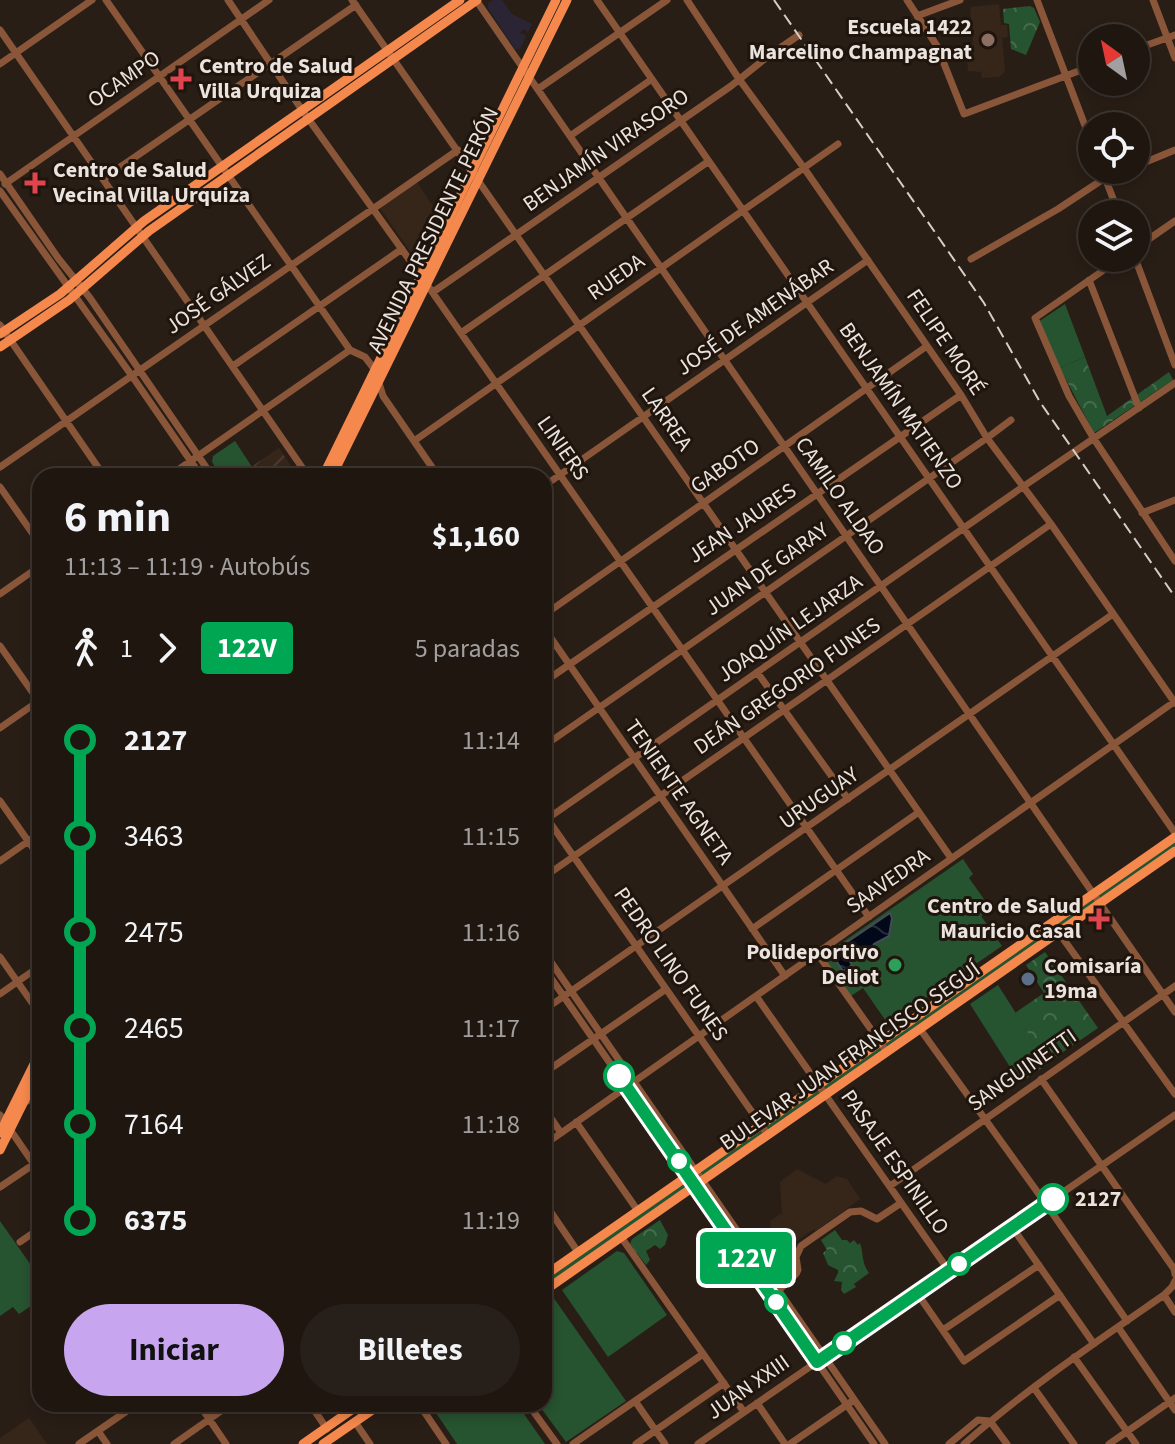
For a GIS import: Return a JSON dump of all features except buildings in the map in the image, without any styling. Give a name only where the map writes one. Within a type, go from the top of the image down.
[{"type":"main road","points":[[0,347],[4,333],[75,288],[139,232],[309,118],[460,0]]},
{"type":"main road","points":[[225,172],[302,110],[476,0]]},
{"type":"main road","name":"AVENIDA PRESIDENTE PERÓN","points":[[526,72],[556,0]]},
{"type":"main road","name":"AVENIDA PRESIDENTE PERÓN","points":[[336,468],[427,284],[475,175],[526,72],[567,0]]},
{"type":"main road","name":"AVENIDA PRESIDENTE PERÓN","points":[[327,468],[375,370],[427,284]]},
{"type":"main road","name":"BULEVAR JUAN FRANCISCO SEGUÍ","points":[[552,1270],[1175,835]]},
{"type":"main road","name":"BULEVAR JUAN FRANCISCO SEGUÍ","points":[[552,1285],[1175,851]]},
{"type":"main road","points":[[0,1150],[3,1126],[32,1068]]},
{"type":"main road","points":[[3,1126],[22,1104],[32,1085]]},
{"type":"main road","points":[[303,1444],[348,1412]]},
{"type":"main road","points":[[323,1444],[369,1412]]},
{"type":"street","points":[[0,64],[92,0]]},
{"type":"street","points":[[106,0],[350,350],[365,357],[375,370],[383,396],[433,468]]},
{"type":"street","name":"LINIERS","points":[[228,0],[869,917]]},
{"type":"street","name":"OCAMPO","points":[[2,187],[269,0]]},
{"type":"street","name":"CAMILO ALDAO","points":[[476,0],[1175,1012]]},
{"type":"street","name":"BENJAMÍN MATIENZO","points":[[597,0],[1175,835]]},
{"type":"street","points":[[538,89],[667,0]]},
{"type":"street","name":"FELIPE MORÉ","points":[[687,0],[961,395],[987,438],[1051,524],[1174,703]]},
{"type":"street","points":[[907,0],[937,46],[964,114],[1078,71]]},
{"type":"street","points":[[917,16],[960,0]]},
{"type":"street","points":[[1037,0],[1080,112]]},
{"type":"street","points":[[1153,0],[1171,36],[1175,58]]},
{"type":"street","points":[[103,179],[354,3]]},
{"type":"street","name":"LARREA","points":[[354,3],[951,858]]},
{"type":"street","points":[[0,30],[303,468]]},
{"type":"street","name":"BENJAMÍN VIRASORO","points":[[427,284],[517,234],[799,35]]},
{"type":"street","points":[[1150,44],[1171,36]]},
{"type":"street","points":[[570,136],[652,79]]},
{"type":"street","name":"RUEDA","points":[[414,441],[838,144]]},
{"type":"street","name":"JOSÉ GÁLVEZ","points":[[0,467],[458,150]]},
{"type":"street","points":[[1150,160],[1175,150]]},
{"type":"street","points":[[461,333],[709,161]]},
{"type":"street","points":[[0,174],[2,187],[204,468]]},
{"type":"street","points":[[971,259],[1058,209],[1091,184]]},
{"type":"street","points":[[1150,238],[1175,221]]},
{"type":"street","points":[[233,366],[402,249]]},
{"type":"street","name":"JOSÉ DE AMENÁBAR","points":[[552,480],[868,260]]},
{"type":"street","points":[[1101,272],[1035,318],[1069,396],[1175,561]]},
{"type":"street","points":[[1140,272],[1175,365]]},
{"type":"street","points":[[1089,280],[1139,408]]},
{"type":"street","points":[[4,333],[98,468]]},
{"type":"street","name":"GABOTO","points":[[552,609],[927,346]]},
{"type":"street","points":[[180,468],[350,350]]},
{"type":"street","name":"JOAQUÍN LEJARZA","points":[[552,813],[1175,383]]},
{"type":"street","name":"JEAN JAURES","points":[[552,676],[961,395]]},
{"type":"street","name":"JUAN DE GARAY","points":[[552,740],[1011,420]]},
{"type":"street","points":[[194,458],[198,468]]},
{"type":"street","points":[[0,487],[32,533]]},
{"type":"street","points":[[1142,513],[1175,500]]},
{"type":"street","name":"DEÁN GREGORIO FUNES","points":[[552,871],[1051,524]]},
{"type":"street","points":[[0,594],[32,572]]},
{"type":"street","name":"URUGUAY","points":[[552,1005],[1113,614]]},
{"type":"street","name":"TENIENTE AGNETA","points":[[552,640],[785,976]]},
{"type":"street","points":[[0,646],[32,692]]},
{"type":"street","points":[[757,672],[848,799]]},
{"type":"street","name":"SAAVEDRA","points":[[552,1139],[1174,703]]},
{"type":"street","points":[[0,728],[32,707]]},
{"type":"street","points":[[0,801],[32,847]]},
{"type":"street","points":[[752,929],[919,812]]},
{"type":"street","name":"PEDRO LINO FUNES","points":[[552,827],[768,1135]]},
{"type":"street","points":[[0,861],[32,838]]},
{"type":"street","points":[[1059,933],[1175,1094]]},
{"type":"street","points":[[817,953],[887,1052]]},
{"type":"street","points":[[0,957],[32,1003]]},
{"type":"street","points":[[552,963],[880,1443]]},
{"type":"street","points":[[0,994],[32,972]]},
{"type":"street","points":[[552,980],[627,1087],[693,1172]]},
{"type":"street","name":"SANGUINETTI","points":[[890,1186],[1175,986]]},
{"type":"street","points":[[552,1068],[666,989]]},
{"type":"street","name":"PASAJE ESPINILLO","points":[[756,996],[949,1271]]},
{"type":"street","points":[[920,1029],[1127,1321]]},
{"type":"street","points":[[1041,1079],[1175,1274]]},
{"type":"street","points":[[22,1104],[32,1097]]},
{"type":"street","name":"JUAN XXIII","points":[[698,1444],[1175,1115]]},
{"type":"street","points":[[552,1120],[561,1133]]},
{"type":"street","points":[[576,1122],[638,1211]]},
{"type":"street","points":[[3,1126],[32,1157]]},
{"type":"street","points":[[0,1187],[32,1165]]},
{"type":"street","points":[[700,1182],[779,1290],[821,1359]]},
{"type":"street","points":[[779,1290],[796,1274],[796,1257],[801,1246],[850,1212],[861,1211],[877,1219],[901,1203]]},
{"type":"street","points":[[552,1214],[578,1252]]},
{"type":"street","points":[[1012,1227],[1094,1344]]},
{"type":"street","points":[[20,1242],[32,1234]]},
{"type":"street","points":[[621,1237],[744,1412]]},
{"type":"street","points":[[943,1330],[1039,1265]]},
{"type":"street","points":[[964,1444],[1074,1357],[1164,1295],[1175,1281]]},
{"type":"street","points":[[917,1293],[964,1361],[1060,1295]]},
{"type":"street","points":[[1164,1295],[1175,1312]]},
{"type":"street","points":[[1118,1327],[1172,1400],[1175,1410]]},
{"type":"street","points":[[573,1444],[703,1354]]},
{"type":"street","points":[[1074,1357],[1136,1444]]},
{"type":"street","points":[[636,1444],[724,1383]]},
{"type":"street","points":[[1034,1388],[1074,1444]]},
{"type":"street","points":[[1109,1444],[1172,1400]]},
{"type":"street","points":[[635,1401],[665,1444]]},
{"type":"street","points":[[757,1403],[788,1444],[851,1402]]},
{"type":"street","points":[[79,1444],[125,1412]]},
{"type":"street","points":[[204,1412],[226,1444]]},
{"type":"street","points":[[174,1444],[219,1412]]},
{"type":"street","points":[[316,1412],[333,1437]]},
{"type":"street","points":[[424,1412],[446,1444]]},
{"type":"street","points":[[534,1412],[557,1444]]},
{"type":"street","points":[[949,1444],[978,1420],[990,1421],[1007,1444]]},
{"type":"street","points":[[355,1422],[370,1444]]},
{"type":"street","points":[[98,1431],[107,1444]]},
{"type":"shaded area","points":[[502,0],[512,14],[532,24],[528,32],[523,29],[520,33],[526,36],[520,49],[515,49],[488,8],[488,3]]},
{"type":"shaded area","name":"Escuela 1422 Marcelino Champagnat","points":[[999,4],[1001,25],[1007,25],[1008,37],[1002,38],[1005,72],[999,77],[982,78],[981,72],[968,71],[966,44],[973,43],[970,7]]},
{"type":"shaded area","points":[[416,181],[441,218],[417,261],[379,207]]},
{"type":"shaded area","points":[[279,448],[291,466],[283,468],[250,468]]},
{"type":"shaded area","points":[[797,1169],[826,1184],[837,1176],[847,1179],[860,1199],[772,1258],[759,1239],[771,1231],[770,1221],[782,1213],[780,1182]]},
{"type":"shaded area","points":[[29,1418],[47,1444],[0,1444],[0,1438]]},
{"type":"green space","points":[[1030,6],[1040,22],[1026,55],[1011,49],[1009,24],[1004,23],[1003,9]]},
{"type":"green space","points":[[1065,304],[1085,357],[1060,368],[1038,322]]},
{"type":"green space","points":[[1085,357],[1107,416],[1169,372],[1173,380],[1094,433],[1060,368]]},
{"type":"green space","points":[[235,441],[252,467],[216,468],[213,456]]},
{"type":"green space","points":[[1175,837],[1175,851],[552,1285],[552,1270]]},
{"type":"green space","name":"Polideportivo Deliot","points":[[963,859],[973,874],[969,878],[991,909],[981,916],[1002,946],[888,1024],[863,988],[851,996],[825,959],[827,953]]},
{"type":"green space","points":[[1045,952],[1098,1028],[1047,1063],[1015,1013],[1044,993],[1026,965]]},
{"type":"green space","points":[[998,985],[1048,1064],[1020,1083],[970,1004]]},
{"type":"green space","points":[[660,1220],[668,1235],[665,1245],[660,1249],[655,1245],[646,1251],[650,1260],[646,1265],[630,1244],[632,1239]]},
{"type":"green space","points":[[0,1221],[32,1267],[32,1305],[19,1314],[13,1307],[0,1316]]},
{"type":"green space","points":[[835,1230],[842,1240],[860,1243],[869,1273],[844,1294],[842,1282],[834,1281],[838,1270],[828,1265],[823,1253],[827,1250],[821,1240]]},
{"type":"green space","points":[[617,1251],[624,1253],[667,1315],[608,1357],[562,1290]]},
{"type":"green space","points":[[552,1298],[626,1401],[566,1442],[544,1412],[552,1412]]},
{"type":"green space","points":[[435,1412],[523,1412],[545,1444],[457,1444]]},
{"type":"water","points":[[890,913],[889,936],[874,944],[867,955],[857,959],[852,956],[849,960],[852,965],[843,971],[831,953]]},
{"type":"railway","points":[[774,0],[984,303],[1040,402],[1175,597]]},
{"type":"bus line","name":"122V","points":[[619,1076],[817,1362],[1053,1199]]},
{"type":"place","name":"Escuela 1422 Marcelino Champagnat","points":[[988,40]]},
{"type":"place","name":"Centro de Salud Villa Urquiza","points":[[181,79]]},
{"type":"place","name":"Centro de Salud Vecinal Villa Urquiza","points":[[35,183]]},
{"type":"place","name":"Centro de Salud Mauricio Casal","points":[[1099,919]]},
{"type":"place","name":"Polideportivo Deliot","points":[[895,965]]},
{"type":"place","name":"Comisaría 19ma","points":[[1028,979]]},
{"type":"place","name":"2127","points":[[1053,1199]]}]
